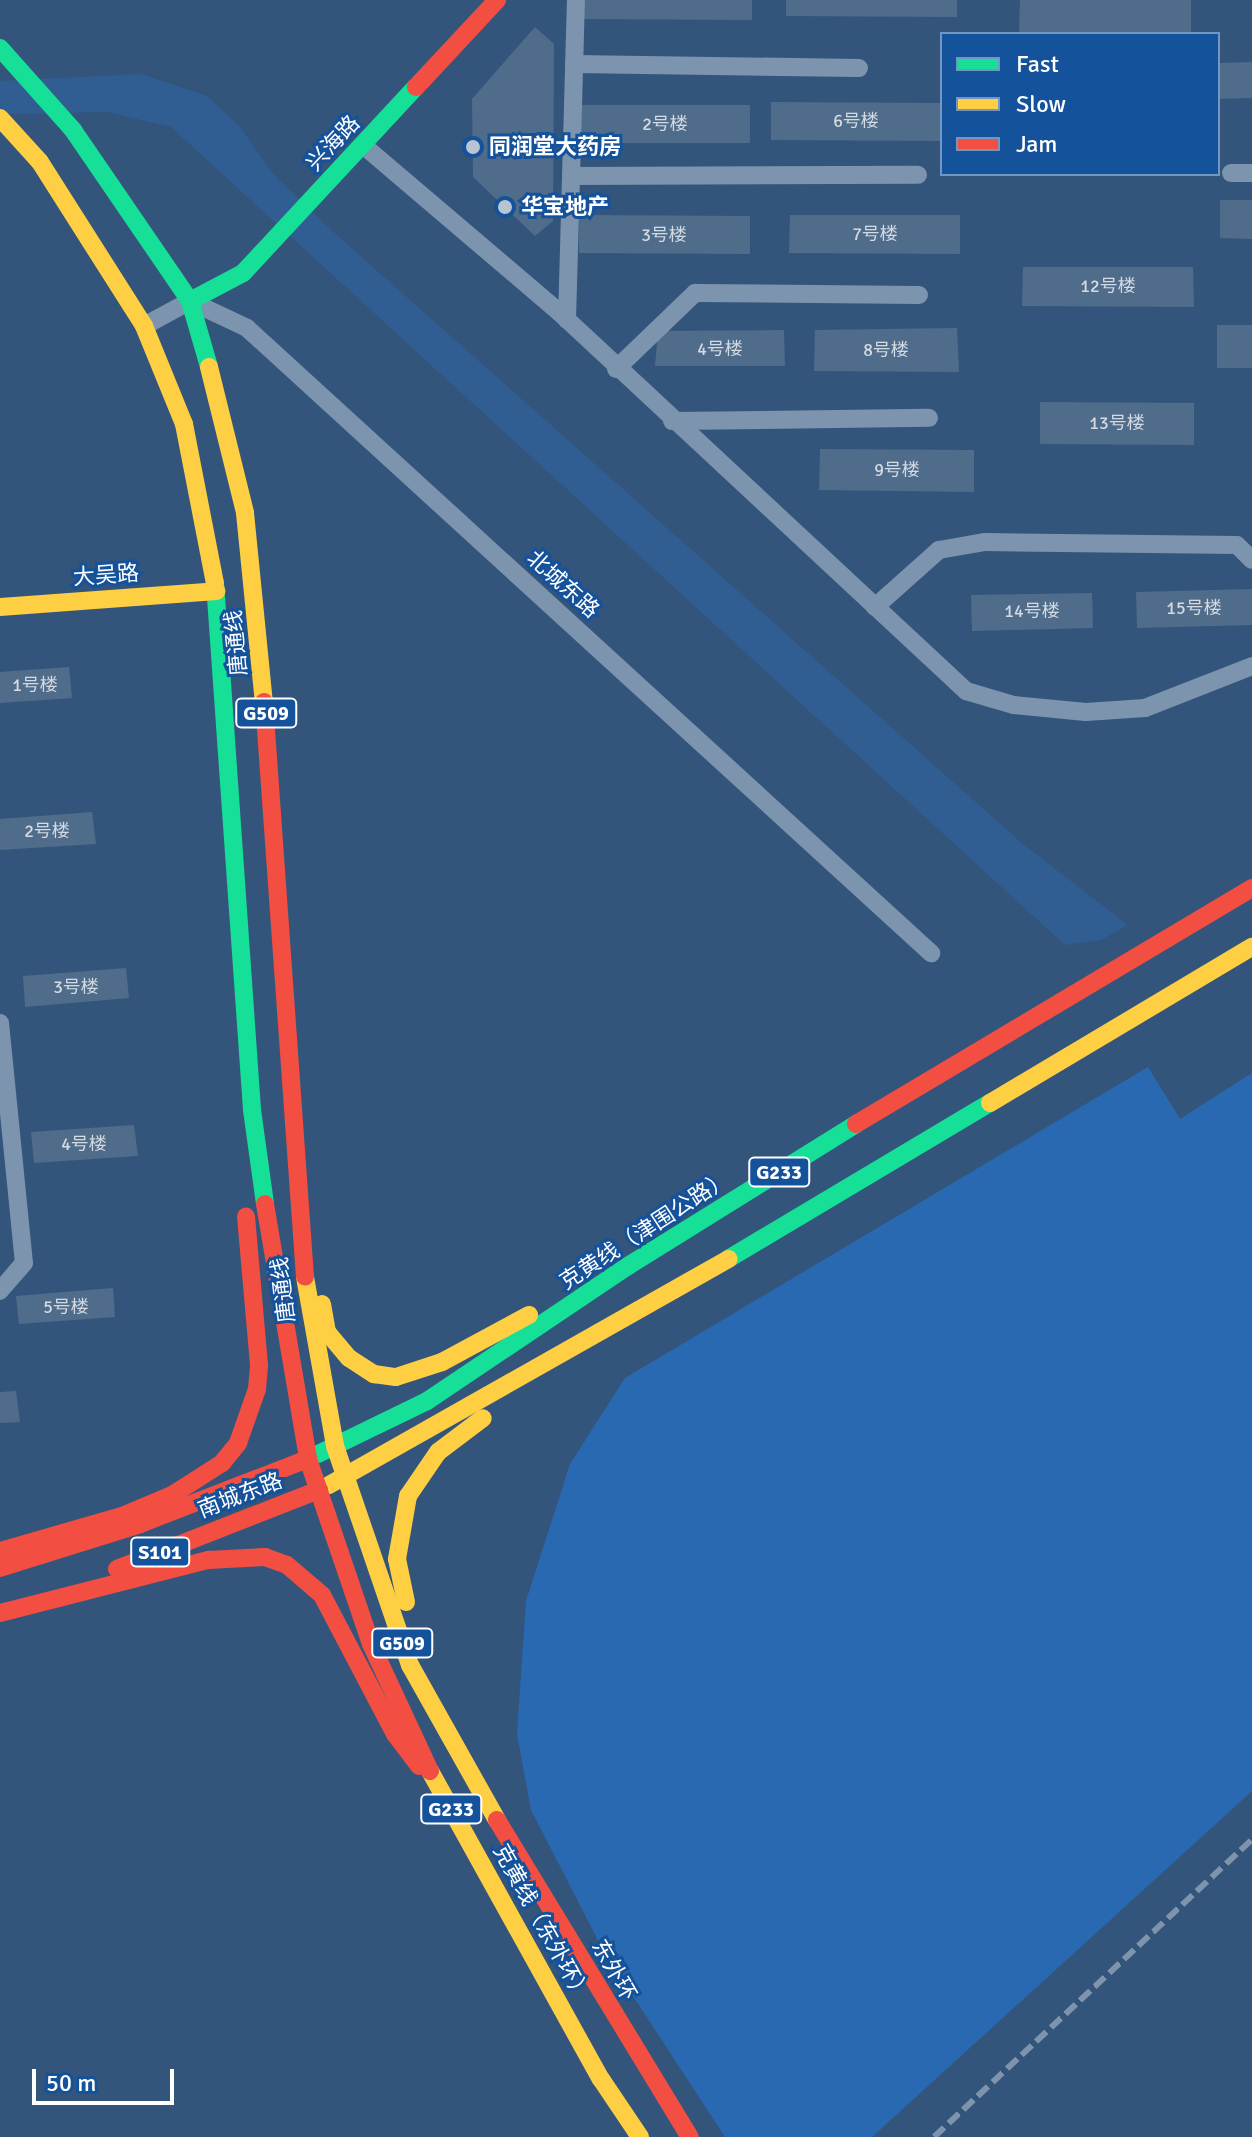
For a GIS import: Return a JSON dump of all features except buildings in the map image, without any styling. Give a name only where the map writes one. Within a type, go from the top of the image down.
[{"type":"main road","name":"兴海路","points":[[190,301],[243,273],[497,0]]},
{"type":"main road","name":"唐通线","points":[[0,48],[73,130],[190,301],[245,513],[255,588],[287,982],[294,1147],[307,1300],[335,1446]]},
{"type":"main road","name":"唐通线","points":[[0,118],[40,162],[144,326],[184,424],[216,591],[252,1110],[282,1329],[308,1459]]},
{"type":"main road","name":"大吴路","points":[[0,607],[216,591]]},
{"type":"main road","name":"克黄线（津围公路）","points":[[308,1459],[481,1368],[628,1266],[1048,1006],[1252,888]]},
{"type":"main road","name":"G233","points":[[319,1490],[620,1321],[1252,947]]},
{"type":"main road","points":[[0,1551],[109,1520],[172,1495],[222,1463],[238,1443],[257,1389],[259,1365],[245,1172],[252,1110]]},
{"type":"main road","points":[[294,1147],[309,1204],[327,1332],[349,1358],[374,1374],[416,1374],[628,1266]]},
{"type":"main road","name":"G233","points":[[501,1825],[419,1640],[397,1559],[399,1526],[408,1496],[438,1452],[620,1321]]},
{"type":"main road","name":"G509","points":[[335,1446],[410,1665],[501,1825]]},
{"type":"main road","name":"克黄线（东外环）","points":[[308,1459],[371,1644],[437,1785],[601,2079],[640,2137]]},
{"type":"main road","name":"南城东路","points":[[0,1568],[140,1524],[308,1459]]},
{"type":"main road","name":"南城东路","points":[[0,1613],[319,1490]]},
{"type":"main road","points":[[0,1613],[238,1555],[287,1565],[322,1595],[395,1734],[437,1785]]},
{"type":"main road","name":"东外环","points":[[501,1825],[690,2137]]},
{"type":"street","points":[[567,320],[576,0]]},
{"type":"street","points":[[574,64],[859,68]]},
{"type":"street","points":[[364,146],[567,320],[616,369],[966,691],[1014,705],[1086,712],[1145,708],[1252,666]]},
{"type":"street","points":[[1231,173],[1252,173]]},
{"type":"street","points":[[571,176],[918,175]]},
{"type":"street","points":[[616,369],[695,293],[919,295]]},
{"type":"street","points":[[144,326],[190,301]]},
{"type":"street","name":"北城东路","points":[[190,301],[247,328],[931,953]]},
{"type":"street","points":[[672,421],[929,418]]},
{"type":"street","points":[[875,607],[939,550],[985,542],[1237,545],[1252,560]]},
{"type":"street","points":[[0,1023],[24,1263],[0,1291]]},
{"type":"shaded area","points":[[141,74],[207,96],[239,126],[273,174],[331,230],[1024,845],[1128,925],[1101,940],[1065,945],[171,127],[108,112],[0,114],[0,81]]},
{"type":"shaded area","points":[[1148,1067],[1180,1119],[1252,1073],[1252,1791],[872,2137],[725,2137],[603,1950],[531,1810],[517,1734],[526,1601],[570,1464],[625,1378]]},
{"type":"railway","points":[[934,2137],[1252,1839]]},
{"type":"traffic: fast","points":[[0,48],[73,130],[190,301],[209,367]]},
{"type":"traffic: fast","points":[[190,301],[243,273],[416,87]]},
{"type":"traffic: fast","points":[[215,583],[252,1110],[265,1204]]},
{"type":"traffic: fast","points":[[728,1259],[990,1103]]},
{"type":"traffic: fast","points":[[318,1454],[427,1401],[628,1266],[856,1124]]},
{"type":"traffic: slow","points":[[0,118],[40,162],[144,326],[184,424],[215,583]]},
{"type":"traffic: slow","points":[[209,367],[245,513],[264,702]]},
{"type":"traffic: slow","points":[[0,607],[216,591]]},
{"type":"traffic: slow","points":[[990,1103],[1252,947]]},
{"type":"traffic: slow","points":[[329,1485],[728,1259]]},
{"type":"traffic: slow","points":[[305,1277],[335,1446],[410,1665],[497,1820]]},
{"type":"traffic: slow","points":[[322,1304],[327,1332],[349,1358],[374,1374],[396,1377],[442,1362],[529,1315]]},
{"type":"traffic: slow","points":[[406,1602],[397,1559],[408,1496],[438,1452],[483,1418]]},
{"type":"traffic: slow","points":[[430,1771],[601,2079],[640,2137]]},
{"type":"traffic: jam","points":[[416,87],[497,0]]},
{"type":"traffic: jam","points":[[264,702],[305,1277]]},
{"type":"traffic: jam","points":[[856,1124],[1252,888]]},
{"type":"traffic: jam","points":[[265,1204],[308,1459],[371,1644],[430,1771]]},
{"type":"traffic: jam","points":[[0,1551],[122,1516],[172,1495],[222,1463],[238,1443],[257,1389],[259,1365],[246,1217]]},
{"type":"traffic: jam","points":[[0,1568],[140,1524],[308,1459]]},
{"type":"traffic: jam","points":[[117,1569],[319,1490]]},
{"type":"traffic: jam","points":[[0,1613],[208,1560],[265,1557],[287,1565],[322,1595],[395,1734],[419,1766]]},
{"type":"traffic: jam","points":[[497,1820],[690,2137]]},
{"type":"place","name":"同润堂大药房","points":[[473,147]]},
{"type":"place","name":"华宝地产","points":[[505,207]]}]
